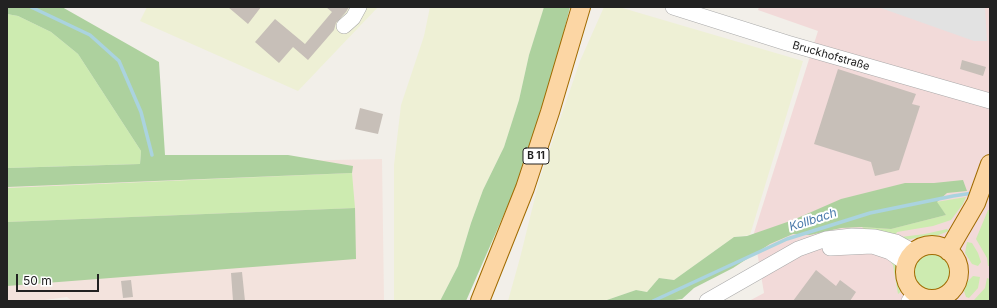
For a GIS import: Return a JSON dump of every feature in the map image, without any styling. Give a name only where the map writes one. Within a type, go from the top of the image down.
[{"type":"main road","name":"B 11","points":[[480,301],[525,188],[550,112],[581,7]]},
{"type":"main road","points":[[948,251],[976,203],[990,164]]},
{"type":"main road","points":[[931,245],[940,246],[948,251],[955,258],[958,270],[958,276],[952,297],[932,299],[912,297],[905,277],[910,257],[922,247],[931,245]]},
{"type":"street","points":[[344,26],[353,18],[359,7]]},
{"type":"street","name":"Bruckhofstraße","points":[[673,7],[787,43],[990,101]]},
{"type":"street","points":[[706,301],[798,249],[826,239],[852,236],[876,237],[896,242],[910,257]]},
{"type":"street","points":[[722,301],[797,258],[819,250],[833,247],[872,246],[910,257]]},
{"type":"shaded area","points":[[759,7],[990,7],[990,301],[749,301],[764,293],[754,233],[818,31],[758,10]]},
{"type":"shaded area","points":[[878,7],[985,7],[987,41],[974,41]]},
{"type":"shaded area","points":[[382,159],[384,301],[72,301],[67,297],[37,301],[7,301],[7,169],[140,164]]},
{"type":"green space","points":[[7,7],[62,7],[159,62],[165,155],[288,155],[353,166],[352,173],[7,187],[7,168],[140,164],[141,151],[78,54],[51,32],[18,16],[7,14]]},
{"type":"green space","points":[[147,7],[378,7],[298,91],[140,21]]},
{"type":"green space","points":[[430,7],[544,7],[529,55],[519,100],[504,147],[483,190],[458,266],[440,301],[394,301],[394,165],[401,105],[424,36]]},
{"type":"green space","points":[[544,7],[570,7],[555,67],[515,189],[466,301],[440,301],[458,266],[483,190],[504,147],[519,100],[529,55]]},
{"type":"green space","points":[[604,7],[619,7],[803,61],[750,235],[734,237],[674,280],[659,278],[647,292],[636,290],[604,301],[508,301],[539,181],[580,61]]},
{"type":"green space","points":[[7,14],[18,16],[51,32],[78,54],[141,151],[140,164],[7,168]]},
{"type":"green space","points":[[352,173],[355,208],[7,222],[7,188]]},
{"type":"green space","points":[[963,180],[967,191],[947,193],[937,202],[946,215],[891,229],[862,227],[841,228],[810,235],[793,234],[770,244],[733,268],[694,288],[682,299],[668,301],[604,301],[636,290],[647,292],[659,278],[674,280],[734,237],[747,236],[793,220],[841,199],[905,183],[934,183]]},
{"type":"green space","points":[[966,197],[963,204],[951,220],[933,226],[897,232],[895,236],[866,231],[862,227],[891,229],[946,215],[936,202]]},
{"type":"green space","points":[[355,208],[356,259],[7,286],[7,222]]},
{"type":"green space","points":[[988,210],[990,210],[990,266],[988,266],[987,258],[976,239]]},
{"type":"green space","points":[[947,229],[949,231],[936,236],[905,240],[901,237],[925,234]]},
{"type":"green space","points":[[967,242],[972,243],[978,253],[981,262],[978,266],[972,264],[965,253]]},
{"type":"green space","points":[[932,250],[940,252],[946,256],[950,262],[952,270],[950,278],[946,284],[940,288],[932,290],[924,288],[918,284],[914,278],[912,270],[914,262],[918,256],[924,252]]},
{"type":"green space","points":[[889,260],[898,265],[902,291],[898,294],[893,265]]},
{"type":"green space","points":[[973,276],[980,277],[978,288],[969,298],[966,297],[963,288]]},
{"type":"green space","points":[[987,278],[990,279],[990,301],[975,301],[974,300],[985,288]]},
{"type":"building","points":[[228,7],[261,7],[248,24]]},
{"type":"building","points":[[326,7],[349,7],[336,23],[334,30],[308,60],[293,47],[279,63],[255,42],[275,19],[305,44],[332,12]]},
{"type":"building","points":[[962,60],[986,67],[983,76],[960,69]]},
{"type":"building","points":[[838,69],[916,94],[912,104],[920,106],[899,170],[875,176],[871,162],[814,144]]},
{"type":"building","points":[[360,108],[383,114],[378,134],[355,129]]},
{"type":"building","points":[[816,270],[836,286],[840,280],[856,292],[850,301],[793,301]]},
{"type":"building","points":[[242,272],[245,301],[233,301],[231,273]]},
{"type":"building","points":[[131,280],[133,297],[123,298],[121,281]]},
{"type":"waterway","points":[[31,7],[90,35],[119,61],[141,112],[152,155]]},
{"type":"waterway","name":"Kollbach","points":[[653,301],[787,239],[870,213],[973,193]]}]
